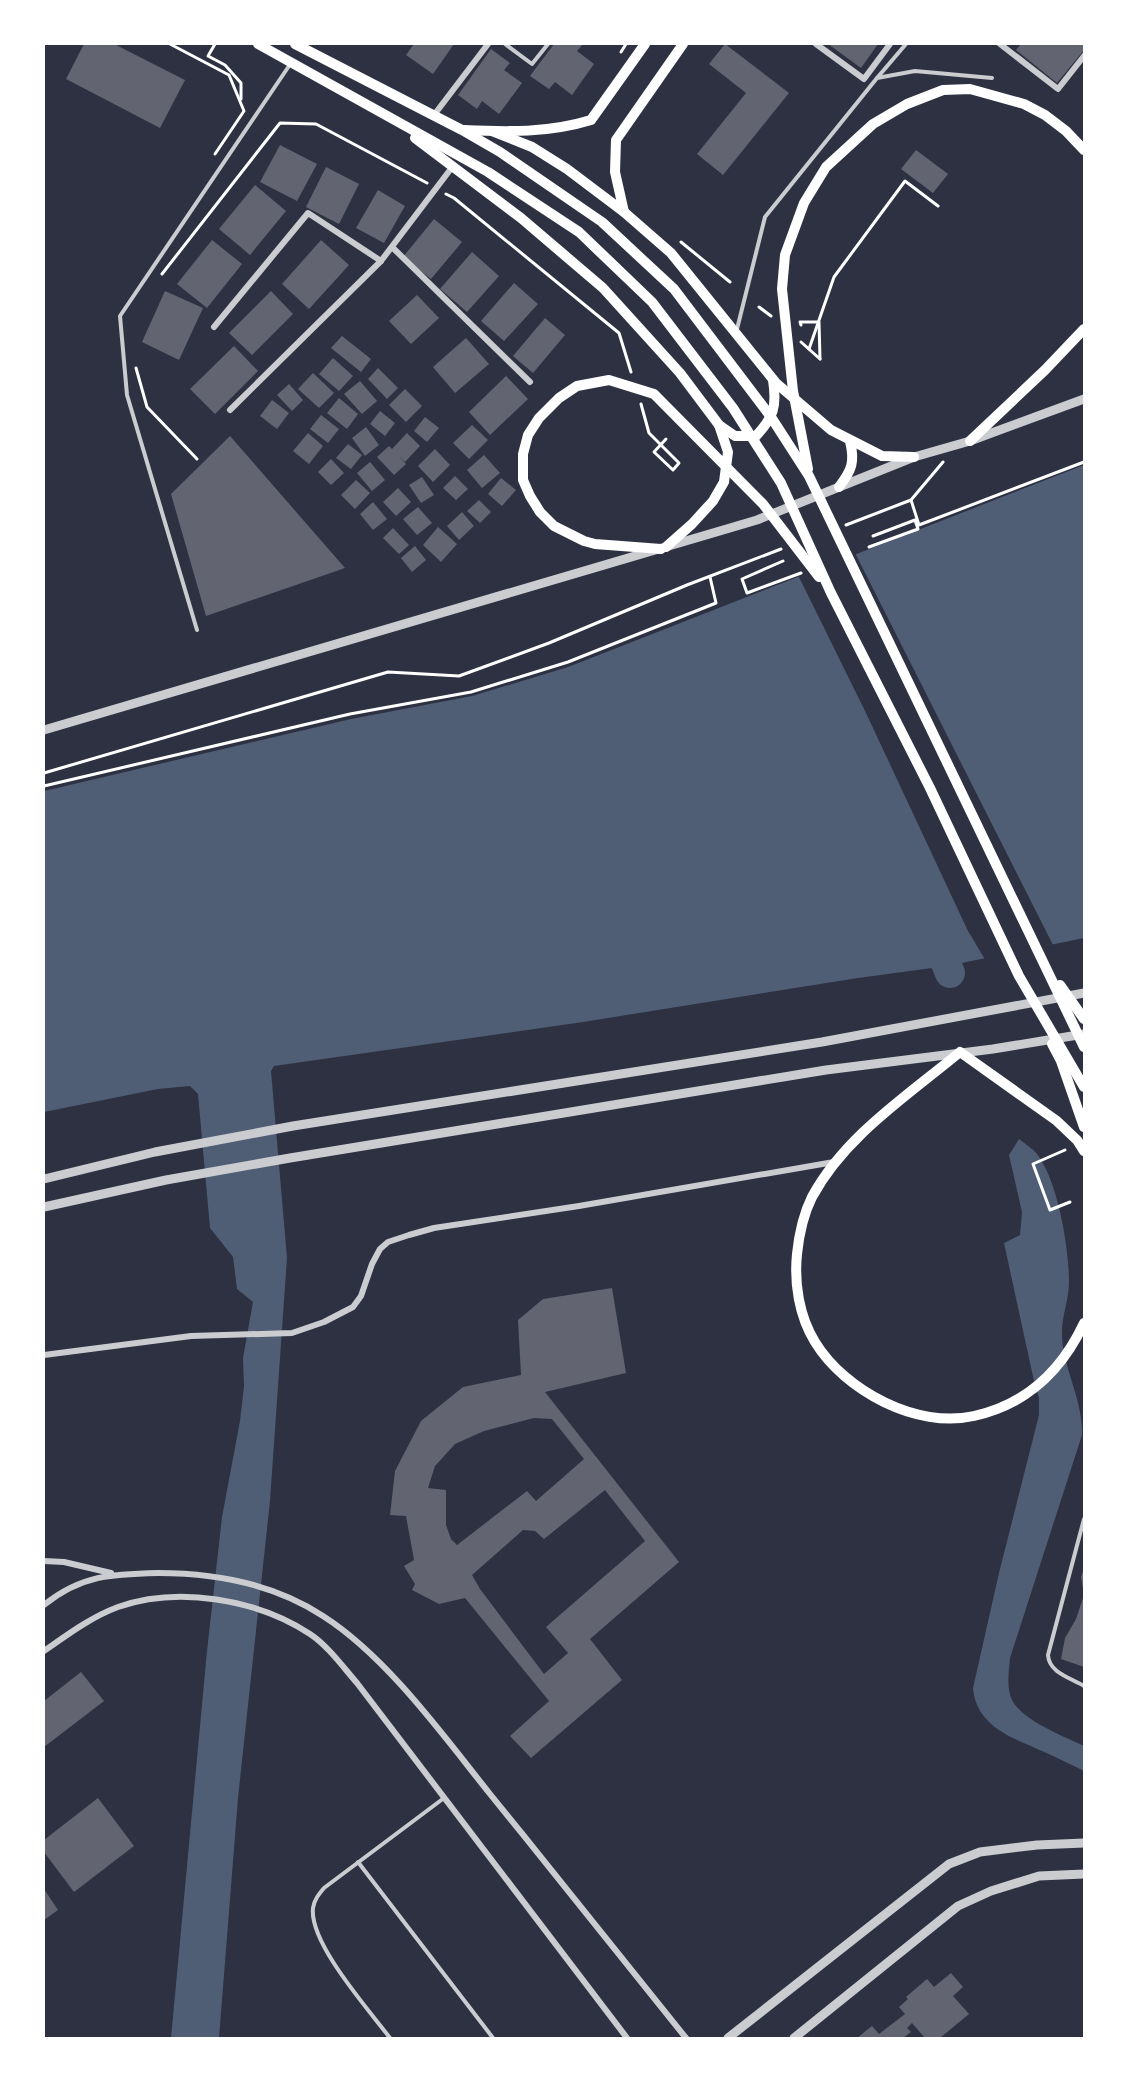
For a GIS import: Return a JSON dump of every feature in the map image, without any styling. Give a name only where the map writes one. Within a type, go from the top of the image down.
[{"type":"main road","points":[[258,44],[488,172],[579,232],[652,302],[733,408],[781,483],[831,593],[925,777],[1061,1061],[1084,1127]]},
{"type":"main road","points":[[295,44],[310,47],[500,152],[590,213],[674,289],[771,417],[809,476],[1084,1047]]},
{"type":"main road","points":[[462,130],[550,129],[591,120],[645,44]]},
{"type":"main road","points":[[624,212],[615,172],[616,141],[683,44]]},
{"type":"main road","points":[[809,476],[793,391],[782,289],[785,255],[804,203],[826,167],[873,124],[907,104],[943,90],[970,89],[1024,104],[1052,120],[1084,150]]},
{"type":"main road","points":[[384,114],[521,218],[603,288],[680,373],[719,425],[728,452],[724,482],[713,501],[692,524],[663,548],[595,544],[584,541],[554,526],[540,512],[524,480],[524,454],[528,435],[539,418],[559,398],[577,386],[609,380],[654,394],[763,504],[831,593]]},
{"type":"main road","points":[[492,131],[532,147],[567,169],[624,212],[670,253],[773,380],[831,430],[882,456],[914,457]]},
{"type":"main road","points":[[970,441],[1045,370],[1084,328]]},
{"type":"main road","points":[[719,425],[735,436],[756,436],[774,411],[773,380]]},
{"type":"main road","points":[[839,487],[850,471],[853,454],[850,441]]},
{"type":"main road","points":[[1043,962],[1084,1019]]},
{"type":"main road","points":[[1019,976],[1084,1087]]},
{"type":"main road","points":[[1084,1151],[1077,1140],[1057,1120],[960,1052],[872,1124],[836,1162],[811,1200],[802,1220],[795,1273],[807,1325],[815,1342],[839,1371],[857,1386],[889,1405],[914,1414],[944,1418],[973,1416],[1015,1401],[1042,1382],[1065,1358],[1072,1349],[1084,1323]]},
{"type":"street","points":[[434,115],[488,44]]},
{"type":"street","points":[[816,44],[864,79],[890,44]]},
{"type":"street","points":[[1001,44],[1058,89],[1084,56]]},
{"type":"street","points":[[230,410],[381,261],[453,166]]},
{"type":"street","points":[[214,327],[308,213],[381,261]]},
{"type":"street","points":[[392,247],[530,382]]},
{"type":"street","points":[[44,730],[757,520],[914,457],[970,441],[1084,399]]},
{"type":"street","points":[[44,1179],[155,1152],[293,1126],[822,1042],[1084,993]]},
{"type":"street","points":[[44,1207],[166,1180],[290,1158],[826,1070],[1084,1034]]},
{"type":"street","points":[[44,1355],[191,1336],[292,1334],[324,1322],[352,1307],[362,1296],[372,1264],[380,1249],[388,1242],[409,1235],[434,1228],[836,1162]]},
{"type":"street","points":[[44,1561],[64,1562],[114,1574]]},
{"type":"street","points":[[44,1605],[75,1584],[114,1574],[167,1573],[252,1584],[307,1606],[333,1623],[352,1636],[429,1718],[686,2038]]},
{"type":"street","points":[[44,1651],[93,1618],[118,1607],[166,1596],[220,1600],[265,1611],[312,1635],[338,1661],[627,2038]]},
{"type":"street","points":[[728,2038],[949,1864],[980,1852],[1037,1845],[1084,1843]]},
{"type":"street","points":[[794,2038],[958,1906],[991,1891],[1039,1876],[1084,1874]]},
{"type":"lane","points":[[505,44],[532,64],[548,44]]},
{"type":"lane","points":[[736,333],[765,217],[906,44]]},
{"type":"lane","points":[[196,630],[127,395],[120,338],[120,316],[292,62]]},
{"type":"lane","points":[[877,78],[915,71],[992,78]]},
{"type":"lane","points":[[1084,1519],[1048,1655],[1053,1669],[1084,1686]]},
{"type":"lane","points":[[390,2038],[335,1965],[321,1940],[313,1909],[320,1893],[444,1798]]},
{"type":"lane","points":[[358,1862],[493,2038]]},
{"type":"path","points":[[170,44],[229,75],[241,100],[244,111],[212,159]]},
{"type":"path","points":[[215,44],[208,56],[225,64],[241,83],[241,100]]},
{"type":"path","points":[[620,53],[626,44]]},
{"type":"path","points":[[162,275],[280,123],[316,124],[454,198],[619,333],[632,378]]},
{"type":"path","points":[[809,349],[834,277],[905,181],[938,206]]},
{"type":"path","points":[[677,239],[730,282]]},
{"type":"path","points":[[803,354],[801,322],[819,322],[820,359]]},
{"type":"path","points":[[136,366],[147,407],[196,459]]},
{"type":"path","points":[[639,400],[649,433],[657,441],[664,448],[671,456],[679,463],[673,470],[654,452],[660,445],[666,439]]},
{"type":"path","points":[[844,525],[911,500],[958,445]]},
{"type":"path","points":[[911,500],[919,525],[1084,462]]},
{"type":"path","points":[[870,547],[918,529],[915,520],[873,536]]},
{"type":"path","points":[[44,773],[388,672],[459,676],[549,643],[710,576],[788,547]]},
{"type":"path","points":[[783,561],[742,579],[747,593],[804,572]]},
{"type":"path","points":[[44,786],[350,714],[471,692],[511,680],[568,662],[716,603],[710,576]]},
{"type":"path","points":[[1065,1150],[1033,1164],[1050,1210],[1070,1202]]},
{"type":"water","points":[[1084,465],[1084,938],[947,966],[583,1022],[274,1066],[271,1071],[287,1258],[270,1501],[238,1798],[219,2038],[171,2038],[207,1651],[222,1517],[240,1421],[244,1386],[243,1358],[253,1302],[237,1289],[233,1257],[210,1228],[198,1094],[190,1086],[158,1089],[44,1112],[44,791],[351,719],[472,696],[568,667]]},
{"type":"water","points":[[1019,1139],[1035,1152],[1044,1166],[1061,1215],[1069,1282],[1063,1322],[1063,1348],[1079,1409],[1082,1435],[1010,1658],[1009,1690],[1017,1708],[1025,1715],[1084,1746],[1084,1771],[997,1729],[981,1712],[973,1688],[1039,1415],[1039,1398],[1004,1243],[1020,1235],[1022,1212],[1009,1155]]},
{"type":"pier","points":[[854,551],[1054,947],[986,961],[968,931],[866,713],[797,573]]},
{"type":"building","points":[[84,44],[114,44],[185,80],[160,128],[66,79]]},
{"type":"building","points":[[414,44],[454,44],[433,74],[406,55]]},
{"type":"building","points":[[554,44],[583,44],[577,51],[594,64],[572,95],[555,82],[549,89],[530,76]]},
{"type":"building","points":[[725,44],[789,93],[723,175],[697,154],[746,93],[709,64]]},
{"type":"building","points":[[828,44],[878,44],[861,68]]},
{"type":"building","points":[[1021,44],[1084,44],[1084,50],[1057,83],[1016,50]]},
{"type":"building","points":[[491,49],[510,63],[504,70],[522,83],[499,114],[482,101],[477,109],[458,95]]},
{"type":"building","points":[[280,145],[317,164],[297,201],[260,182]]},
{"type":"building","points":[[916,150],[948,174],[933,193],[901,169]]},
{"type":"building","points":[[326,167],[359,184],[339,224],[306,207]]},
{"type":"building","points":[[255,185],[286,211],[250,255],[219,229]]},
{"type":"building","points":[[378,190],[405,206],[384,243],[356,228]]},
{"type":"building","points":[[434,219],[462,242],[431,279],[403,257]]},
{"type":"building","points":[[212,240],[242,264],[207,308],[177,284]]},
{"type":"building","points":[[321,240],[349,265],[309,309],[282,284]]},
{"type":"building","points":[[472,252],[499,276],[467,312],[440,289]]},
{"type":"building","points":[[514,283],[538,304],[504,341],[481,321]]},
{"type":"building","points":[[165,291],[203,308],[179,360],[142,342]]},
{"type":"building","points":[[271,291],[293,314],[252,355],[229,333]]},
{"type":"building","points":[[417,295],[439,318],[411,344],[389,321]]},
{"type":"building","points":[[545,318],[565,335],[533,373],[513,356]]},
{"type":"building","points":[[342,336],[371,359],[361,372],[331,348]]},
{"type":"building","points":[[466,338],[489,364],[455,393],[433,367]]},
{"type":"building","points":[[234,346],[258,371],[215,414],[190,389]]},
{"type":"building","points":[[333,358],[353,376],[339,391],[319,374]]},
{"type":"building","points":[[378,368],[398,388],[387,399],[368,379]]},
{"type":"building","points":[[313,373],[334,393],[319,408],[298,389]]},
{"type":"building","points":[[506,376],[528,399],[490,435],[469,412]]},
{"type":"building","points":[[360,381],[377,401],[362,414],[344,394]]},
{"type":"building","points":[[289,384],[303,400],[292,411],[277,395]]},
{"type":"building","points":[[405,389],[422,406],[406,422],[389,405]]},
{"type":"building","points":[[339,398],[358,414],[347,429],[327,413]]},
{"type":"building","points":[[272,400],[289,413],[277,429],[260,416]]},
{"type":"building","points":[[380,411],[395,423],[385,436],[370,424]]},
{"type":"building","points":[[321,415],[339,429],[328,443],[310,429]]},
{"type":"building","points":[[425,417],[439,428],[427,442],[414,431]]},
{"type":"building","points":[[472,425],[488,440],[469,459],[453,443]]},
{"type":"building","points":[[366,427],[379,445],[365,456],[352,438]]},
{"type":"building","points":[[308,433],[323,446],[309,464],[293,451]]},
{"type":"building","points":[[407,433],[420,446],[405,462],[399,456],[406,464],[394,475],[377,457],[389,446],[392,449]]},
{"type":"building","points":[[230,436],[345,568],[206,616],[171,494]]},
{"type":"building","points":[[348,444],[362,455],[351,469],[336,458]]},
{"type":"building","points":[[435,449],[450,465],[433,482],[418,466]]},
{"type":"building","points":[[484,455],[500,473],[482,488],[467,470]]},
{"type":"building","points":[[331,459],[344,473],[331,485],[318,472]]},
{"type":"building","points":[[370,462],[385,480],[372,491],[357,473]]},
{"type":"building","points":[[455,476],[468,489],[456,500],[443,488]]},
{"type":"building","points":[[422,477],[434,495],[421,503],[409,485]]},
{"type":"building","points":[[501,478],[516,490],[502,506],[488,494]]},
{"type":"building","points":[[356,480],[370,493],[355,509],[341,495]]},
{"type":"building","points":[[398,488],[411,502],[396,516],[383,502]]},
{"type":"building","points":[[479,500],[491,512],[480,523],[467,511]]},
{"type":"building","points":[[373,502],[387,519],[373,530],[360,514]]},
{"type":"building","points":[[418,507],[432,523],[417,535],[403,519]]},
{"type":"building","points":[[462,512],[474,526],[459,540],[447,526]]},
{"type":"building","points":[[438,527],[457,544],[441,562],[423,545]]},
{"type":"building","points":[[393,528],[409,545],[399,554],[383,538]]},
{"type":"building","points":[[415,546],[426,560],[412,572],[401,558]]},
{"type":"building","points":[[612,1288],[626,1373],[545,1392],[679,1562],[590,1639],[622,1680],[531,1758],[510,1736],[549,1701],[465,1598],[439,1604],[412,1590],[415,1584],[404,1566],[414,1560],[406,1516],[390,1515],[395,1471],[421,1421],[463,1387],[521,1375],[518,1320],[543,1299]],"holes":[[[534,1418],[552,1419],[584,1459],[536,1501],[527,1491],[457,1545],[451,1539],[446,1525],[446,1490],[428,1488],[435,1466],[455,1444],[484,1431]],[[605,1490],[645,1541],[546,1627],[568,1653],[544,1674],[472,1575],[523,1530],[535,1531],[544,1539]]]},
{"type":"building","points":[[1084,1568],[1084,1595],[1081,1577]]},
{"type":"building","points":[[1084,1595],[1084,1667],[1061,1659],[1065,1638],[1076,1619]]},
{"type":"building","points":[[81,1672],[104,1701],[44,1747],[44,1701]]},
{"type":"building","points":[[98,1798],[134,1846],[74,1892],[44,1852],[44,1840]]},
{"type":"building","points":[[44,1889],[58,1910],[44,1920]]},
{"type":"building","points":[[951,1973],[963,1987],[953,1996],[969,2014],[940,2038],[925,2038],[912,2023],[907,2028],[911,2032],[903,2038],[857,2038],[872,2026],[879,2034],[905,2014],[899,2007],[908,1999],[906,1997],[927,1979],[934,1987]]},
{"type":"waterway","points":[[932,929],[950,973]]}]
